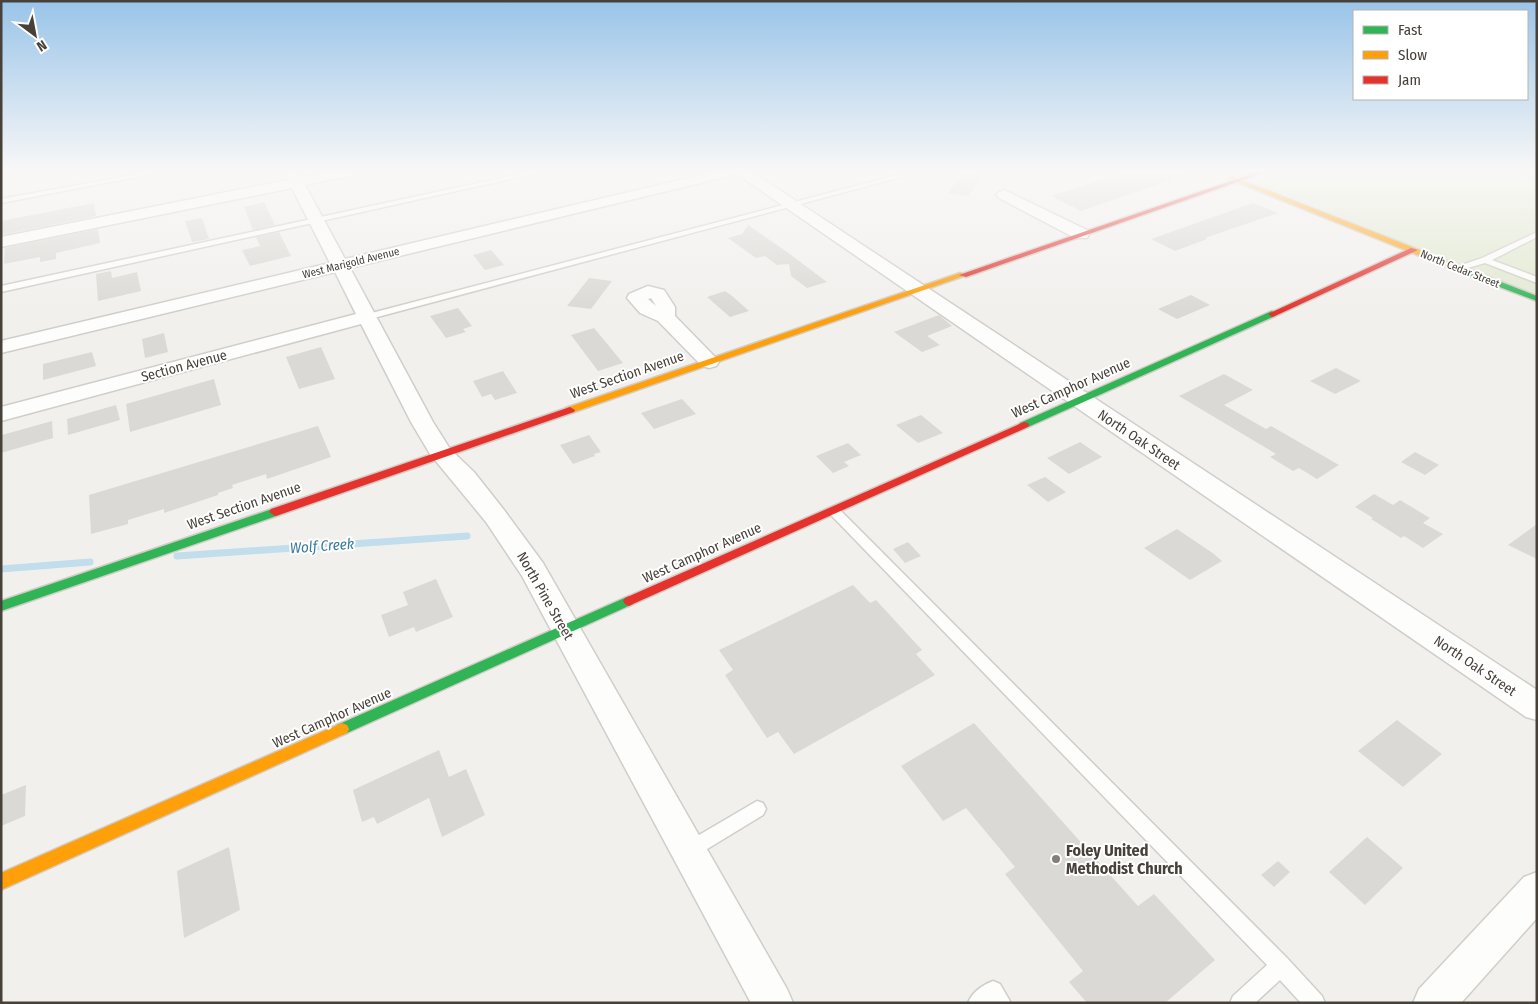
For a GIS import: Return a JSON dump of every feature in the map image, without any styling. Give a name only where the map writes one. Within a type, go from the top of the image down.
[{"type":"street","points":[[1,242],[105,219]]},
{"type":"street","name":"West Marigold Avenue","points":[[1,347],[536,219]]},
{"type":"street","name":"North Oak Street","points":[[811,219],[1537,707]]},
{"type":"street","points":[[1051,219],[1081,234]]},
{"type":"street","name":"West Section Avenue","points":[[1,606],[1125,219]]},
{"type":"street","name":"North Cedar Street","points":[[1336,219],[1537,299]]},
{"type":"street","name":"North Pine Street","points":[[316,220],[422,422],[442,454],[465,478],[533,570],[687,851],[773,1003]]},
{"type":"street","name":"West Camphor Avenue","points":[[1,882],[1414,250]]},
{"type":"street","points":[[665,317],[710,362]]},
{"type":"street","name":"Section Avenue","points":[[1,414],[367,318]]},
{"type":"street","points":[[1433,1003],[1537,890]]},
{"type":"lane","points":[[1,289],[321,219]]},
{"type":"lane","points":[[367,318],[739,219]]},
{"type":"lane","points":[[1457,268],[1485,260],[1537,234]]},
{"type":"lane","points":[[1485,260],[1535,277]]},
{"type":"lane","points":[[1511,289],[1535,277]]},
{"type":"lane","points":[[834,511],[1281,966],[1315,1003]]},
{"type":"lane","points":[[687,851],[757,809]]},
{"type":"lane","points":[[1240,1003],[1281,966]]},
{"type":"lane","points":[[978,1003],[993,991],[1002,1003]]},
{"type":"green space","points":[[1344,219],[1537,219],[1537,295]]},
{"type":"building","points":[[12,219],[82,219],[1,235],[1,221]]},
{"type":"building","points":[[202,219],[209,239],[192,242],[185,221]]},
{"type":"building","points":[[249,219],[272,219],[275,225],[253,230]]},
{"type":"building","points":[[1208,219],[1261,219],[1205,238],[1207,239],[1175,251],[1151,239]]},
{"type":"building","points":[[748,225],[827,282],[807,288],[791,276],[789,264],[777,265],[765,256],[756,258],[728,238],[742,234]]},
{"type":"building","points":[[98,229],[100,243],[56,253],[56,259],[40,262],[40,257],[4,264],[5,248]]},
{"type":"building","points":[[279,232],[291,256],[250,266],[242,250],[260,246],[256,237]]},
{"type":"building","points":[[491,250],[504,265],[485,270],[473,255]]},
{"type":"building","points":[[111,271],[112,278],[137,272],[141,291],[98,301],[96,274]]},
{"type":"building","points":[[589,278],[612,281],[591,309],[567,306]]},
{"type":"building","points":[[725,291],[749,311],[730,317],[707,297]]},
{"type":"building","points":[[1191,295],[1210,305],[1177,319],[1158,309]]},
{"type":"building","points":[[458,308],[472,326],[463,329],[466,332],[446,338],[430,316]]},
{"type":"building","points":[[939,315],[952,326],[927,336],[940,345],[922,352],[894,332]]},
{"type":"building","points":[[594,328],[623,363],[598,371],[571,335]]},
{"type":"building","points":[[164,333],[168,352],[145,358],[142,339]]},
{"type":"building","points":[[321,347],[335,379],[299,389],[286,357]]},
{"type":"building","points":[[92,352],[96,366],[43,380],[43,364]]},
{"type":"building","points":[[1336,368],[1361,381],[1335,394],[1310,381]]},
{"type":"building","points":[[503,371],[517,393],[495,400],[491,394],[482,397],[473,381]]},
{"type":"building","points":[[1224,374],[1253,390],[1224,405],[1266,429],[1271,426],[1339,465],[1317,479],[1299,468],[1293,471],[1270,457],[1276,454],[1179,396]]},
{"type":"building","points":[[214,379],[221,405],[130,432],[126,404]]},
{"type":"building","points":[[682,399],[696,414],[654,429],[641,413]]},
{"type":"building","points":[[116,405],[120,420],[68,435],[67,419]]},
{"type":"building","points":[[921,415],[943,433],[918,443],[896,425]]},
{"type":"building","points":[[52,421],[53,438],[1,453],[2,435]]},
{"type":"building","points":[[318,426],[331,457],[267,479],[266,474],[232,485],[233,488],[218,493],[218,495],[164,513],[164,509],[128,520],[128,524],[91,534],[89,495]]},
{"type":"building","points":[[589,435],[601,452],[573,464],[560,445]]},
{"type":"building","points":[[1080,442],[1102,457],[1069,474],[1047,458]]},
{"type":"building","points":[[848,443],[861,455],[844,462],[849,466],[833,473],[816,456]]},
{"type":"building","points":[[1415,452],[1439,465],[1425,475],[1401,462]]},
{"type":"building","points":[[1045,477],[1066,492],[1048,502],[1027,485]]},
{"type":"building","points":[[1374,494],[1393,505],[1400,500],[1430,518],[1423,523],[1443,534],[1423,548],[1404,536],[1401,538],[1355,507]]},
{"type":"building","points":[[1537,524],[1537,559],[1508,545]]},
{"type":"building","points":[[1177,529],[1222,561],[1190,580],[1144,548]]},
{"type":"building","points":[[908,542],[921,556],[905,563],[893,549]]},
{"type":"building","points":[[436,579],[453,617],[416,632],[414,627],[389,637],[381,615],[408,605],[403,592]]},
{"type":"building","points":[[853,585],[870,603],[876,600],[922,650],[916,654],[935,675],[794,754],[778,732],[767,738],[725,675],[733,670],[719,650]]},
{"type":"building","points":[[1397,720],[1442,754],[1403,787],[1358,751]]},
{"type":"building","points":[[974,723],[1138,906],[1154,894],[1215,960],[1165,1003],[1087,1003],[1069,982],[1083,971],[1005,874],[1015,867],[966,808],[943,821],[901,766]]},
{"type":"building","points":[[439,750],[449,777],[466,769],[485,815],[442,837],[429,798],[377,824],[374,817],[362,822],[353,790]]},
{"type":"building","points":[[26,785],[25,816],[1,826],[1,795]]},
{"type":"building","points":[[1367,837],[1403,868],[1365,905],[1329,872]]},
{"type":"building","points":[[229,847],[240,910],[184,938],[177,871]]},
{"type":"building","points":[[1278,861],[1290,872],[1274,887],[1261,875]]},
{"type":"waterway","name":"Wolf Creek","points":[[177,556],[467,536]]},
{"type":"waterway","name":"Wolf Creek","points":[[1,569],[90,562]]},
{"type":"traffic: fast","points":[[1460,269],[1537,299]]},
{"type":"traffic: fast","points":[[1024,425],[1272,314]]},
{"type":"traffic: fast","points":[[1,606],[275,512]]},
{"type":"traffic: fast","points":[[342,729],[629,601]]},
{"type":"traffic: slow","points":[[1334,219],[1460,269]]},
{"type":"traffic: slow","points":[[570,410],[963,275]]},
{"type":"traffic: slow","points":[[1,882],[342,729]]},
{"type":"traffic: jam","points":[[963,275],[1127,219]]},
{"type":"traffic: jam","points":[[1272,314],[1414,250]]},
{"type":"traffic: jam","points":[[275,512],[570,410]]},
{"type":"traffic: jam","points":[[629,601],[1024,425]]},
{"type":"place","name":"Foley United Methodist Church","points":[[1056,859]]}]
